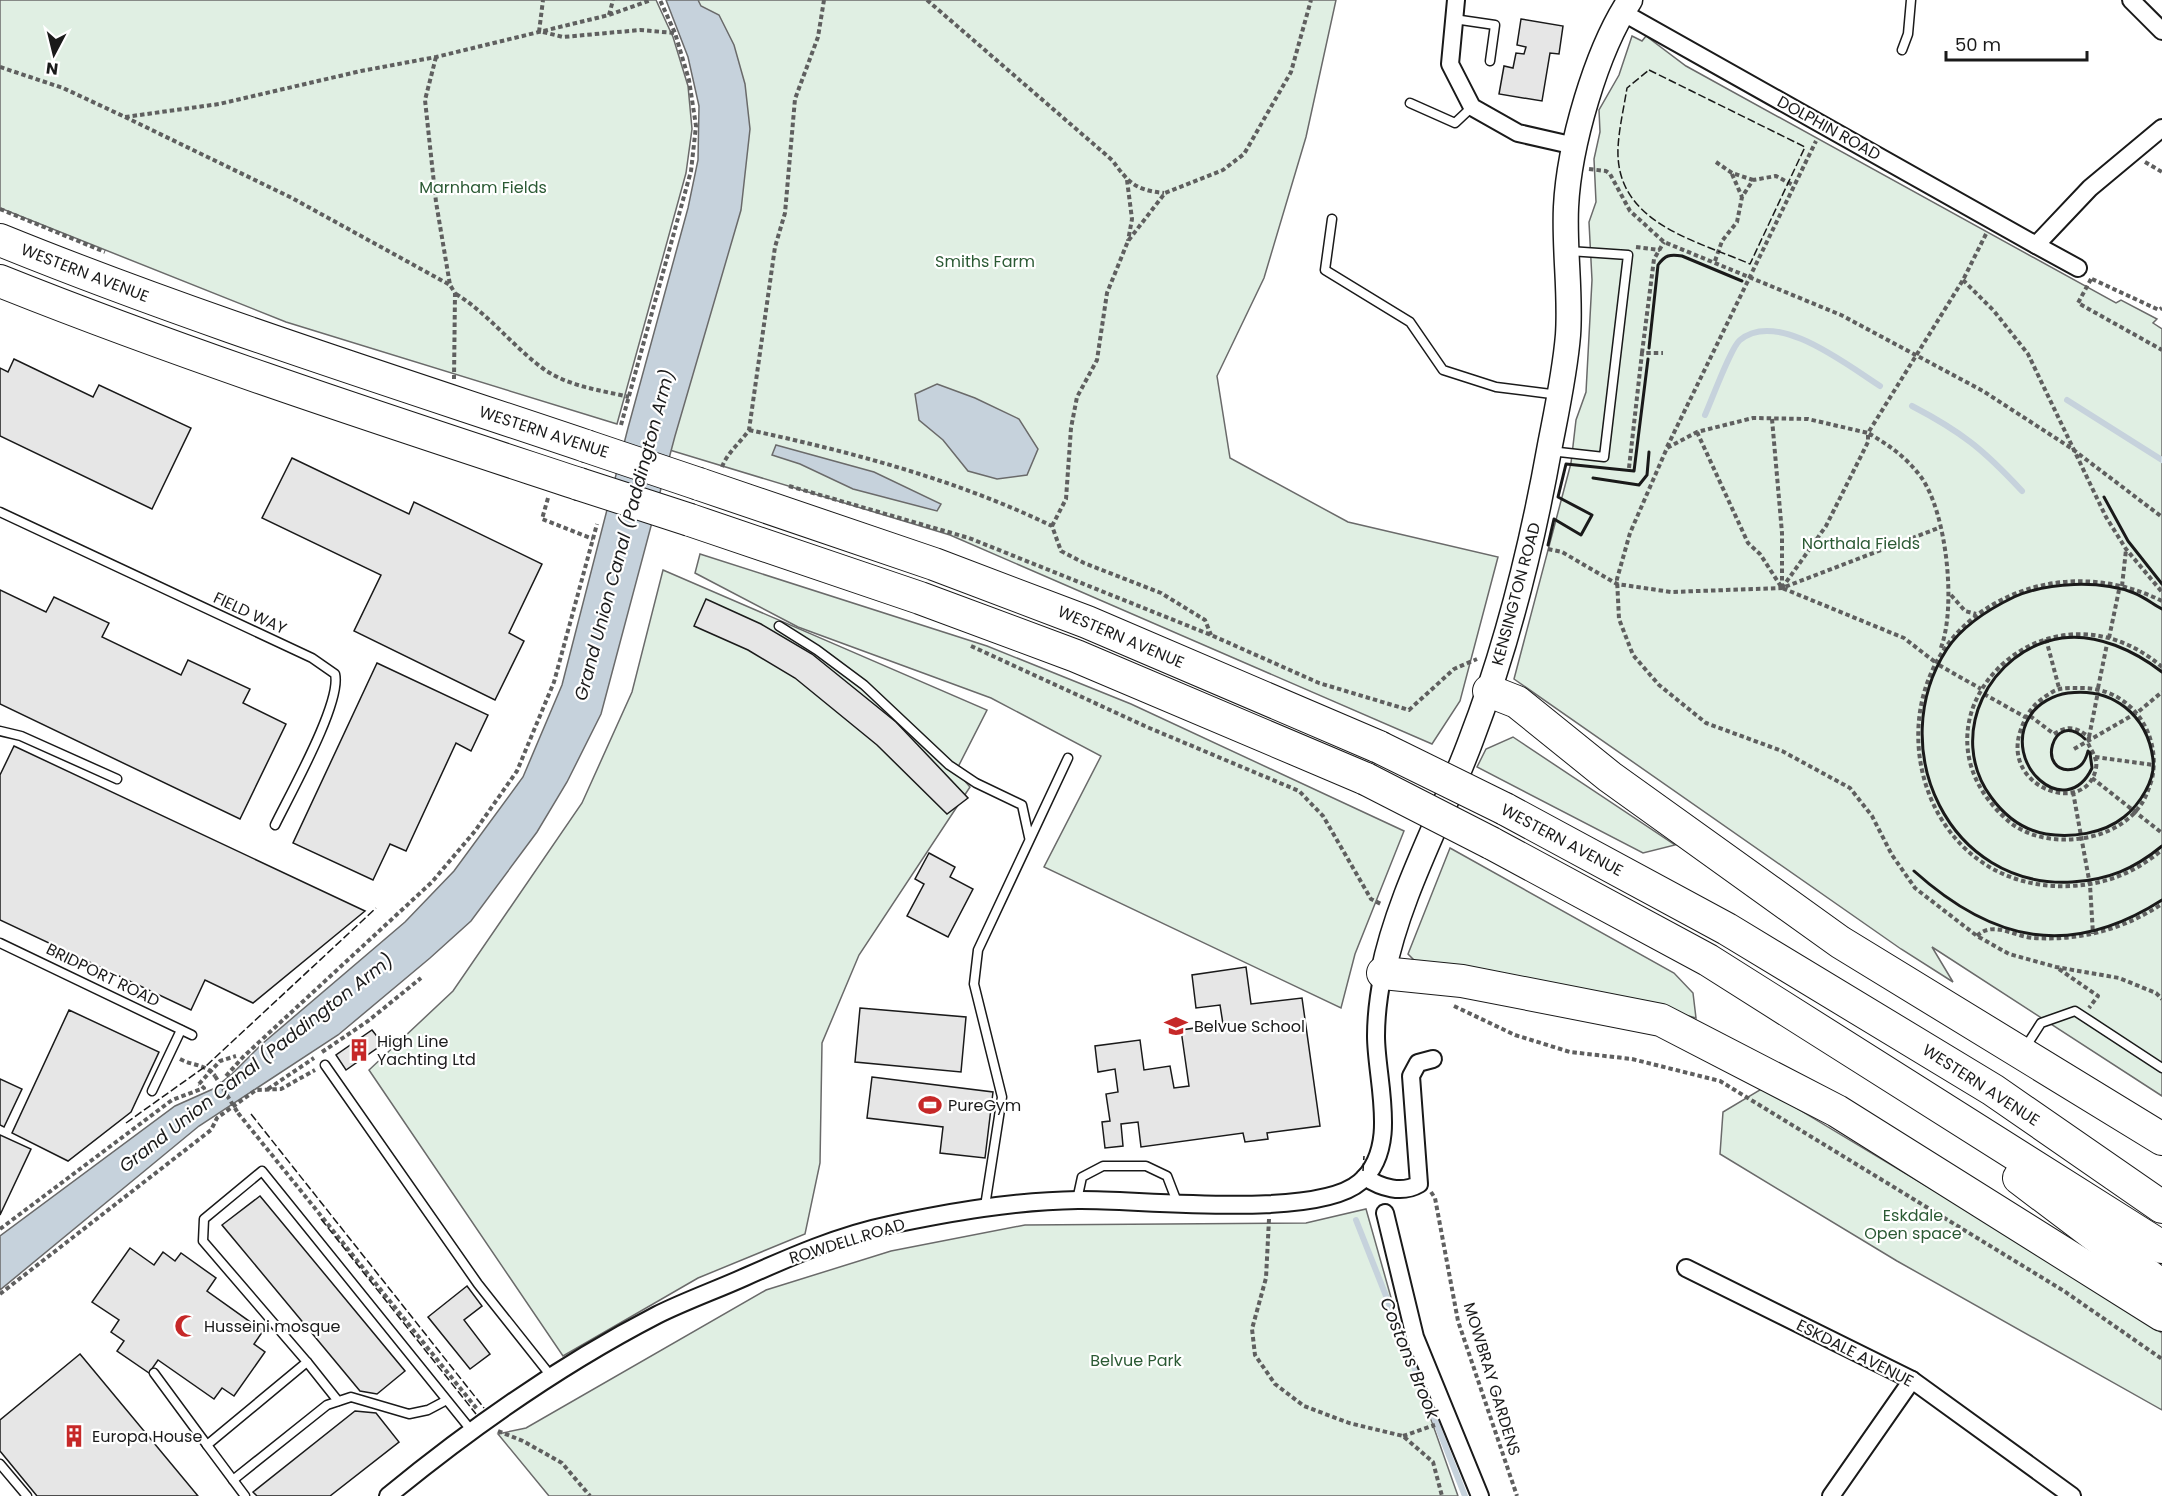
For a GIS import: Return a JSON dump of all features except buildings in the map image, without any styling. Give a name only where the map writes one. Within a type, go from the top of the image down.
[{"type":"highway","name":"WESTERN AVENUE","points":[[0,240],[114,286],[255,336],[586,446],[712,472],[934,564],[1087,622],[1379,747],[1505,809],[1726,929],[1993,1090],[2162,1207]]},
{"type":"highway","points":[[0,281],[249,375],[920,598],[1076,656],[1366,779],[1491,843],[1708,960],[2162,1247]]},
{"type":"highway","points":[[1489,691],[1517,702],[1610,777],[1840,942],[2162,1139]]},
{"type":"highway","points":[[1383,973],[1462,981],[1661,1020],[1837,1111],[2162,1315]]},
{"type":"highway","points":[[1844,1044],[2162,1286]]},
{"type":"highway","points":[[1993,1090],[2162,1185]]},
{"type":"street","points":[[1456,0],[1450,64],[1472,107],[1518,133],[1575,146]]},
{"type":"street","points":[[2135,2],[2162,32]]},
{"type":"street","name":"DOLPHIN ROAD","points":[[1626,6],[1824,125],[2078,268]]},
{"type":"street","name":"KENSINGTON ROAD","points":[[1365,1177],[1377,1159],[1383,1136],[1376,1036],[1383,973],[1394,927],[1489,691],[1530,545],[1559,395],[1568,330],[1566,202],[1575,146],[1598,69],[1626,6]]},
{"type":"street","points":[[2036,245],[2090,188],[2162,128]]},
{"type":"street","points":[[1365,1177],[1384,1188],[1414,1187],[1419,1184],[1411,1076],[1418,1063],[1433,1059]]},
{"type":"street","name":"ROWDELL ROAD","points":[[387,1496],[471,1430],[551,1376],[659,1314],[788,1258],[884,1226],[985,1206],[1077,1200],[1261,1204],[1316,1201],[1349,1190],[1365,1177]]},
{"type":"street","points":[[1385,1213],[1415,1336],[1480,1496]]},
{"type":"street","name":"ESKDALE AVENUE","points":[[1686,1268],[1912,1380],[2073,1496]]},
{"type":"street","points":[[1831,1496],[1912,1380]]},
{"type":"lane","points":[[1902,50],[1908,34],[1911,0]]},
{"type":"lane","points":[[1453,19],[1495,25],[1490,61]]},
{"type":"lane","points":[[1410,103],[1455,123],[1472,107]]},
{"type":"lane","points":[[1332,219],[1325,270],[1410,322],[1443,370],[1496,387],[1559,395]]},
{"type":"lane","points":[[1549,451],[1604,457],[1628,255],[1566,251]]},
{"type":"lane","name":"FIELD WAY","points":[[0,512],[312,658],[335,674],[338,685],[328,713],[275,825]]},
{"type":"lane","points":[[779,626],[817,650],[864,686],[949,765],[975,783],[1023,805],[1029,837]]},
{"type":"lane","points":[[0,730],[21,736],[117,779]]},
{"type":"lane","points":[[985,1206],[1002,1097],[974,984],[975,964],[978,950],[1029,837],[1068,758]]},
{"type":"lane","name":"BRIDPORT ROAD","points":[[0,943],[192,1035]]},
{"type":"lane","points":[[2021,1053],[2041,1023],[2075,1011],[2162,1068]]},
{"type":"lane","points":[[152,1091],[181,1030]]},
{"type":"lane","points":[[325,1065],[478,1284],[551,1376]]},
{"type":"lane","points":[[1077,1200],[1083,1178],[1103,1166],[1146,1166],[1167,1176],[1177,1202]]},
{"type":"lane","points":[[338,1401],[202,1241],[204,1220],[262,1171],[445,1401],[471,1430]]},
{"type":"lane","points":[[207,1445],[307,1362]]},
{"type":"lane","points":[[154,1373],[245,1496]]},
{"type":"lane","points":[[233,1480],[327,1405],[351,1397],[409,1413],[428,1410],[445,1401]]},
{"type":"lane","points":[[0,1464],[27,1496]]},
{"type":"path","points":[[539,32],[543,0]]},
{"type":"path","points":[[609,15],[613,0]]},
{"type":"path","points":[[125,117],[219,104],[361,70],[436,57],[609,15],[650,0]]},
{"type":"path","points":[[621,425],[691,171],[696,126],[689,80],[675,33],[660,0]]},
{"type":"path","points":[[712,472],[735,449],[749,430],[775,247],[784,213],[795,99],[818,37],[824,0]]},
{"type":"path","points":[[927,0],[1112,160],[1127,180],[1143,191],[1165,193],[1223,170],[1244,154],[1291,72],[1311,0]]},
{"type":"path","points":[[539,32],[564,37],[640,30],[675,33]]},
{"type":"path","points":[[436,57],[425,100],[436,202],[450,285],[455,293],[477,307],[544,369],[585,389],[629,397]]},
{"type":"path","points":[[0,67],[63,88],[125,117],[292,198],[450,285]]},
{"type":"path","points":[[1824,125],[1667,448],[1630,532],[1617,584],[1619,619],[1633,655],[1659,685],[1706,723],[1782,751],[1850,788],[1872,816],[1892,855],[1915,888],[1977,936],[2009,954],[2056,967],[2120,978],[2156,993],[2162,999]]},
{"type":"path","points":[[1716,162],[1732,173],[1753,180],[1776,176],[1793,185]]},
{"type":"path","points":[[1591,169],[1606,171],[1610,174],[1630,212],[1664,242],[1750,275],[1841,315],[1983,391],[2071,448],[2162,517]]},
{"type":"path","points":[[1732,173],[1742,197]]},
{"type":"path","points":[[1052,526],[1066,499],[1071,428],[1077,397],[1097,360],[1107,293],[1128,241],[1132,219],[1127,180]]},
{"type":"path","points":[[1715,261],[1722,242],[1737,222],[1742,197],[1753,180]]},
{"type":"path","points":[[1128,241],[1165,193]]},
{"type":"path","points":[[1782,588],[1826,526],[1868,442],[1868,433],[1963,280],[1993,220]]},
{"type":"path","points":[[1629,468],[1654,259],[1664,242]]},
{"type":"path","points":[[2078,268],[2092,279],[2159,310],[2162,308]]},
{"type":"path","points":[[2092,279],[2078,303],[2162,350]]},
{"type":"path","points":[[1963,280],[1994,311],[2028,354],[2071,448],[2127,549],[2162,592]]},
{"type":"path","points":[[454,381],[455,293]]},
{"type":"path","points":[[1642,353],[1663,353]]},
{"type":"path","points":[[1667,448],[1697,432],[1753,418],[1808,419],[1868,433],[1894,448],[1922,478],[1941,527],[1950,595],[1943,645],[1920,707],[1918,740],[1920,762],[1938,813],[1953,833],[1993,870],[2031,885],[2090,885],[2115,880],[2162,850]]},
{"type":"path","points":[[1772,418],[1782,533],[1782,588]]},
{"type":"path","points":[[749,430],[821,446],[1000,501],[1052,526],[1061,551],[1084,563],[1161,593],[1204,620],[1211,635]]},
{"type":"path","points":[[1697,432],[1748,543],[1760,554],[1782,588],[1904,638],[1937,664],[2028,716],[2054,734],[2064,728],[2078,729],[2090,737]]},
{"type":"path","points":[[712,472],[734,470]]},
{"type":"path","points":[[778,483],[969,538],[1211,635],[1319,683],[1409,710],[1454,669],[1478,659]]},
{"type":"path","points":[[548,498],[542,519],[593,539]]},
{"type":"path","points":[[226,1076],[243,1057],[432,882],[475,831],[517,771],[554,682],[597,524]]},
{"type":"path","points":[[1530,545],[1562,552],[1617,584],[1671,592],[1782,588],[1941,527]]},
{"type":"path","points":[[2109,638],[2127,549]]},
{"type":"path","points":[[1938,657],[1954,634],[1976,614],[1998,601],[2045,584],[2092,581],[2162,601]]},
{"type":"path","points":[[1950,595],[1965,611],[1976,614]]},
{"type":"path","points":[[2107,644],[2098,690],[2090,737],[2088,743],[2095,757],[2096,768],[2092,778],[2086,785],[2073,792],[2049,792],[2035,784],[2020,764],[2018,747],[2028,716],[2036,702],[2059,688],[2098,690],[2118,694],[2138,712],[2154,742],[2158,764],[2146,796],[2136,812],[2107,830],[2080,838],[2056,840],[2032,834],[2010,823],[1988,799],[1969,756],[1968,740],[1982,691],[2009,657],[2021,648],[2061,634],[2109,638],[2140,651],[2162,667]]},
{"type":"path","points":[[2046,639],[2059,688]]},
{"type":"path","points":[[966,644],[1147,728],[1299,791],[1323,816],[1371,899],[1381,904]]},
{"type":"path","points":[[2074,749],[2088,743],[2138,712],[2162,692]]},
{"type":"path","points":[[2095,757],[2158,764]]},
{"type":"path","points":[[2092,778],[2162,833]]},
{"type":"path","points":[[2073,792],[2090,885],[2093,934]]},
{"type":"path","points":[[1977,936],[1983,930],[1992,928],[2032,938],[2072,938],[2093,934],[2138,919],[2162,904]]},
{"type":"path","points":[[2056,967],[2098,996]]},
{"type":"path","points":[[267,1090],[368,1021],[421,978]]},
{"type":"path","points":[[1447,1002],[1515,1035],[1559,1048],[1632,1059],[1720,1082],[2054,1285],[2162,1359]]},
{"type":"path","points":[[0,1229],[172,1100],[204,1088],[199,1084],[220,1061],[236,1056],[243,1057]]},
{"type":"path","points":[[175,1057],[191,1065],[210,1070],[238,1113],[482,1414]]},
{"type":"path","points":[[0,1294],[211,1130],[217,1118],[256,1090],[281,1089],[325,1065]]},
{"type":"path","name":"MOWBRAY GARDENS","points":[[1435,1198],[1458,1321],[1517,1496]]},
{"type":"path","points":[[1269,1214],[1266,1278],[1252,1329],[1255,1355],[1275,1384],[1304,1406],[1349,1423],[1403,1436],[1433,1462],[1442,1496]]},
{"type":"path","points":[[1403,1436],[1430,1428]]},
{"type":"path","points":[[493,1430],[523,1441],[562,1463],[590,1496]]},
{"type":"green space","name":"Marnham Fields","points":[[0,0],[656,0],[673,37],[688,86],[692,129],[686,173],[617,424],[286,322],[0,208]]},
{"type":"green space","name":"Smiths Farm","points":[[694,0],[1336,0],[1306,137],[1264,278],[1217,376],[1230,458],[1348,522],[1498,557],[1460,701],[1432,744],[950,535],[663,448],[726,238]]},
{"type":"green space","name":"Northala Fields","points":[[1632,36],[1642,41],[1646,36],[1686,66],[2116,303],[2121,300],[2157,319],[2153,323],[2162,329],[2162,1096],[1932,947],[1953,982],[1901,949],[1514,679],[1571,463],[1576,420],[1586,392],[1592,280],[1589,222],[1596,202],[1594,159],[1600,132],[1599,110],[1619,75]]},
{"type":"green space","points":[[700,554],[987,646],[1131,704],[1404,831],[1355,954],[1341,1008],[1044,867],[1101,756],[991,698],[798,627],[695,573]]},
{"type":"green space","points":[[663,570],[987,710],[956,771],[970,787],[859,955],[822,1043],[820,1163],[805,1234],[698,1278],[563,1356],[369,1070],[453,991],[582,803],[632,692]]},
{"type":"green space","points":[[1513,737],[1675,845],[1643,853],[1477,767],[1486,749]]},
{"type":"green space","points":[[1450,848],[1674,973],[1693,993],[1696,1018],[1663,1009],[1417,963],[1408,954]]},
{"type":"green space","name":"Eskdale Open space","points":[[1763,1088],[2068,1271],[2162,1333],[2162,1410],[1897,1261],[1720,1154],[1723,1112]]},
{"type":"green space","name":"Belvue Park","points":[[1366,1209],[1403,1340],[1458,1496],[549,1496],[498,1434],[526,1428],[766,1290],[891,1251],[1025,1225],[1306,1223]]},
{"type":"water","name":"Grand Union Canal (Paddington Arm)","points":[[666,0],[698,0],[701,6],[719,15],[734,45],[745,84],[750,129],[741,210],[675,436],[601,714],[567,782],[537,832],[471,921],[430,958],[338,1035],[199,1126],[0,1290],[0,1236],[175,1106],[213,1089],[232,1074],[262,1044],[405,922],[454,871],[523,777],[562,685],[628,428],[688,208],[698,160],[699,106],[688,57]]},
{"type":"water","points":[[937,384],[975,398],[1019,419],[1038,449],[1027,475],[997,479],[968,471],[943,440],[919,420],[915,394]]},
{"type":"water","points":[[776,445],[874,472],[941,504],[937,511],[853,489],[800,464],[772,455]]},
{"type":"waterway","points":[[1705,415],[1736,345],[1740,340],[1755,332],[1773,331],[1812,343],[1880,386]]},
{"type":"waterway","points":[[2067,400],[2162,460]]},
{"type":"waterway","points":[[1912,406],[1945,424],[1972,443],[2022,491]]},
{"type":"waterway","name":"Costons Brook","points":[[1356,1220],[1465,1496]]},
{"type":"fence","points":[[1649,70],[1805,147],[1750,264],[1683,237],[1662,225],[1644,211],[1630,194],[1621,174],[1618,148],[1620,125],[1627,88],[1649,70]]},
{"type":"fence","points":[[126,1123],[206,1066],[376,908]]},
{"type":"fence","points":[[251,1114],[484,1408]]},
{"type":"fence","points":[[1363,1171],[1364,1156]]},
{"type":"fence","points":[[321,1219],[476,1414]]},
{"type":"wall","points":[[1649,348],[1658,265],[1663,259],[1671,255],[1682,256],[1742,281]]},
{"type":"wall","points":[[1548,545],[1554,519],[1581,535],[1592,515],[1558,497],[1566,464],[1634,471],[1648,359]]},
{"type":"wall","points":[[1593,478],[1639,485],[1647,475],[1649,452]]},
{"type":"wall","points":[[2104,497],[2128,541],[2162,584]]},
{"type":"wall","points":[[2162,609],[2134,593],[2106,586],[2074,584],[2042,588],[2014,597],[1977,618],[1953,640],[1929,688],[1922,728],[1926,768],[1939,805],[1962,837],[1992,862],[2029,878],[2085,881],[2120,872],[2162,846]]},
{"type":"wall","points":[[2085,739],[2073,731],[2064,731],[2052,745],[2055,763],[2062,769],[2077,768],[2088,751],[2090,753],[2092,768],[2081,783],[2067,790],[2053,788],[2040,780],[2030,768],[2023,752],[2023,734],[2030,716],[2037,707],[2057,696],[2084,692],[2113,700],[2135,717],[2144,729],[2153,759],[2153,767],[2145,791],[2124,817],[2097,831],[2076,835],[2038,832],[2008,816],[1991,797],[1978,773],[1973,748],[1974,723],[1982,699],[1996,677],[2014,659],[2036,645],[2062,638],[2089,638],[2128,651],[2162,672]]},
{"type":"wall","points":[[1914,871],[1973,914],[2003,927],[2033,934],[2064,935],[2096,930],[2128,919],[2162,900]]},
{"type":"place","name":"Belvue School","points":[[1176,1026]]},
{"type":"place","name":"High Line Yachting Ltd","points":[[359,1050]]},
{"type":"place","name":"PureGym","points":[[930,1105]]},
{"type":"place","name":"Husseini mosque","points":[[186,1326]]},
{"type":"place","name":"Europa House","points":[[74,1436]]}]
